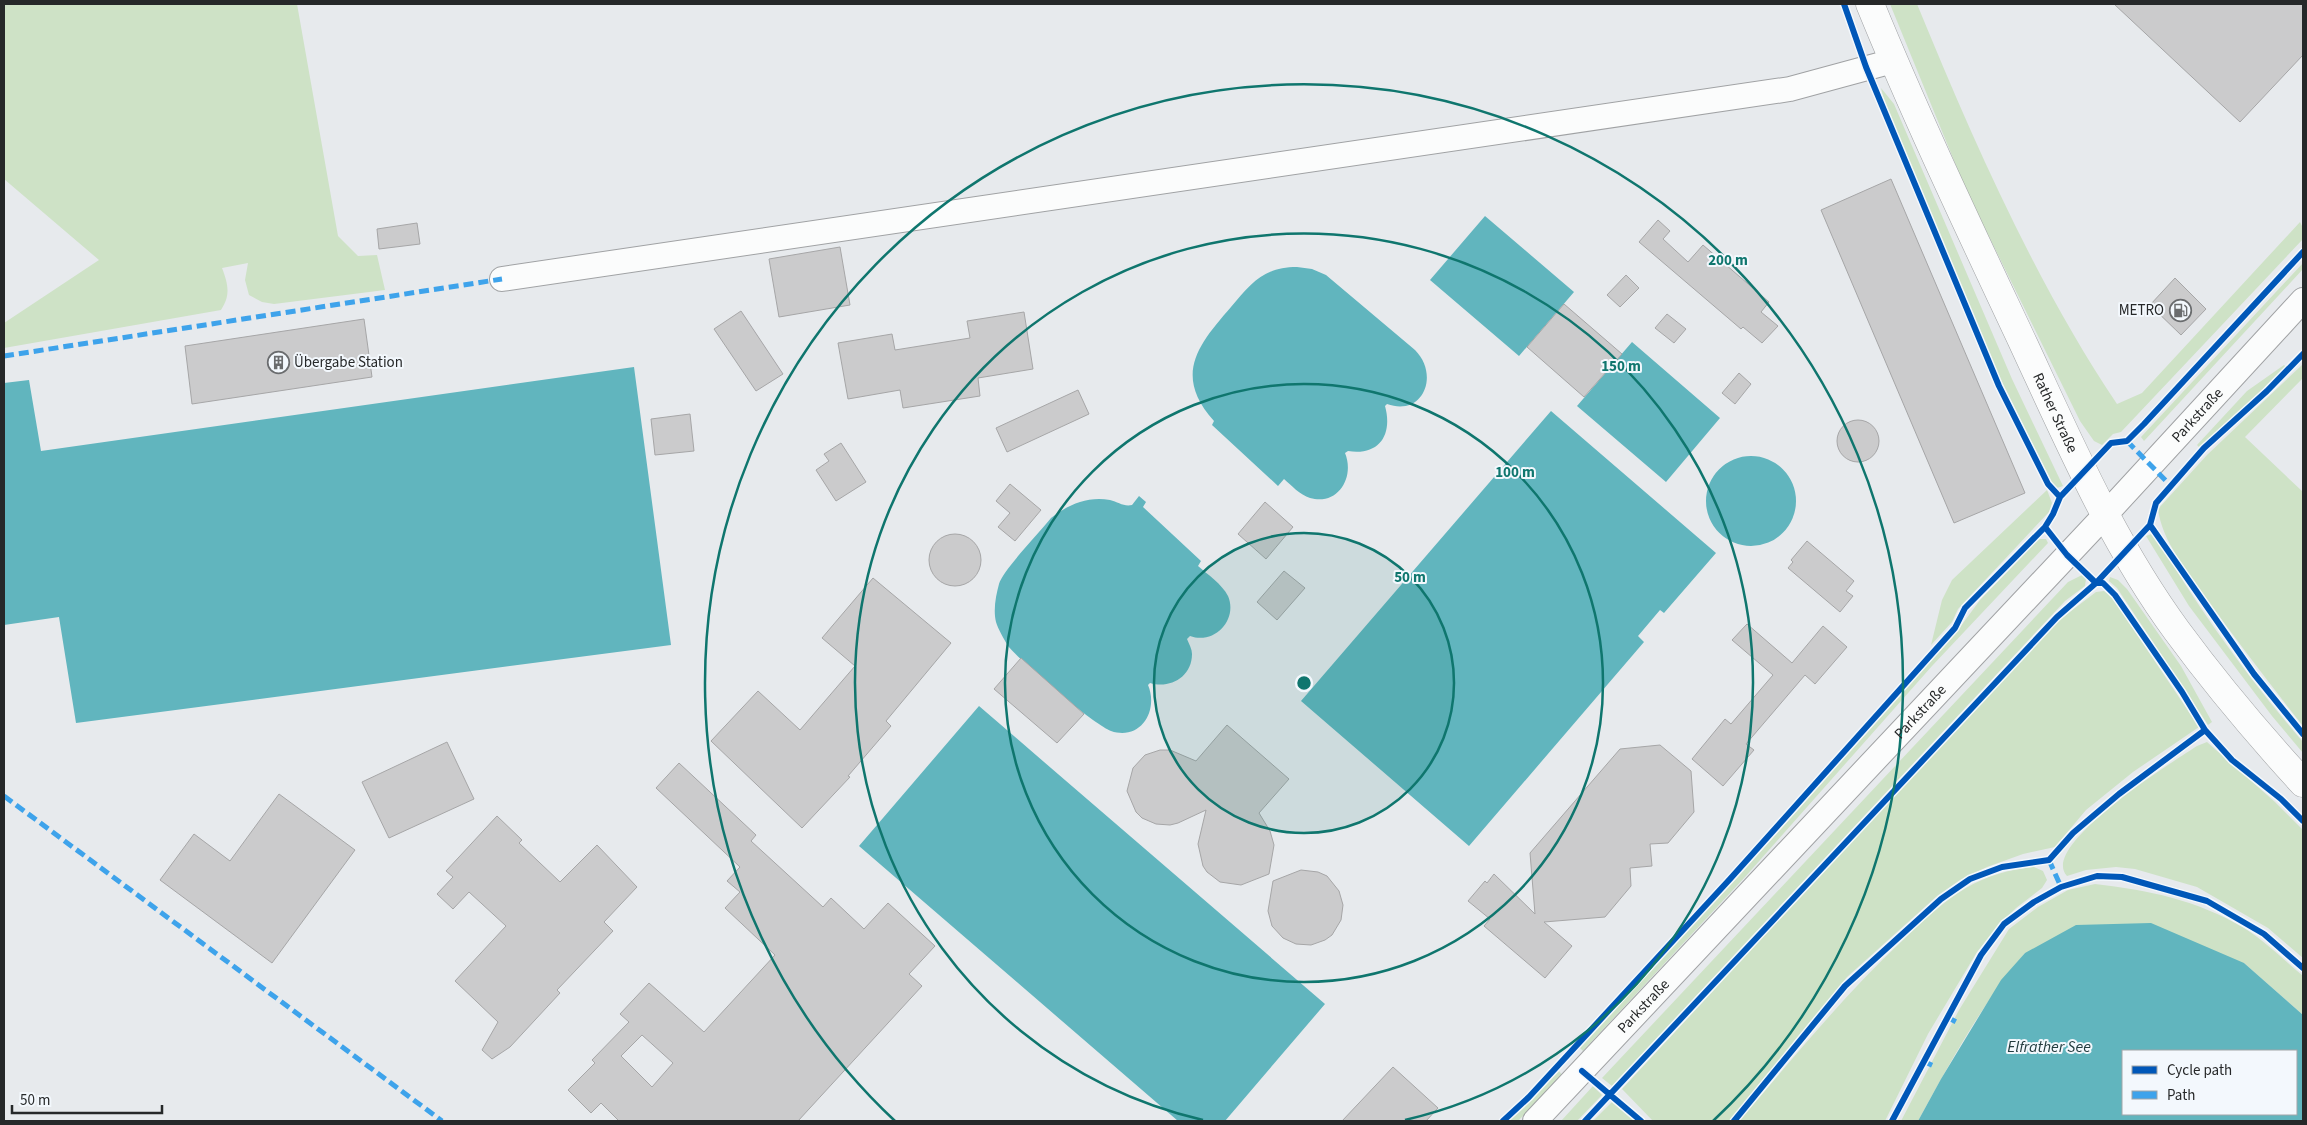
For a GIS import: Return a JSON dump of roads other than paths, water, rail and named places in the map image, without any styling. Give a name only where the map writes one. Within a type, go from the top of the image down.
[{"type":"main road","name":"Rather Straße","points":[[1870,4],[1893,61],[2043,386],[2126,551],[2176,630],[2238,708],[2303,784]]},
{"type":"street","points":[[502,279],[1790,88],[1893,61]]},
{"type":"street","name":"Parkstraße","points":[[1535,1121],[2106,514],[2303,300]]},
{"type":"water","points":[[1485,216],[1574,292],[1519,356],[1430,280]]},
{"type":"water","points":[[1297,267],[1312,269],[1326,275],[1415,350],[1422,360],[1426,371],[1427,382],[1424,391],[1418,399],[1410,405],[1387,404],[1385,406],[1387,426],[1381,441],[1375,447],[1368,450],[1359,452],[1348,451],[1345,453],[1348,462],[1346,480],[1342,488],[1329,498],[1310,498],[1296,490],[1284,479],[1278,486],[1212,425],[1214,421],[1202,404],[1195,389],[1193,375],[1195,361],[1200,348],[1219,321],[1245,291],[1266,274],[1275,270]]},
{"type":"water","points":[[1632,342],[1720,418],[1666,482],[1577,406]]},
{"type":"water","points":[[634,367],[671,645],[76,723],[59,617],[4,625],[4,383],[29,380],[41,451]]},
{"type":"water","points":[[1551,411],[1716,553],[1664,613],[1660,610],[1638,636],[1644,642],[1469,846],[1301,701]]},
{"type":"water","points":[[1751,456],[1768,460],[1783,469],[1792,484],[1796,501],[1792,518],[1783,533],[1768,542],[1751,546],[1734,542],[1719,533],[1710,518],[1706,501],[1710,484],[1719,469],[1734,460]]},
{"type":"water","points":[[1139,496],[1146,502],[1143,507],[1201,561],[1198,566],[1218,583],[1228,596],[1230,613],[1227,621],[1216,633],[1208,637],[1190,636],[1187,639],[1192,654],[1191,662],[1184,675],[1172,683],[1150,683],[1148,685],[1151,695],[1149,714],[1138,728],[1131,732],[1121,733],[1111,731],[1089,717],[1015,654],[998,628],[995,608],[998,588],[1002,578],[1051,518],[1064,509],[1093,499],[1110,500],[1124,505],[1132,505]]},
{"type":"water","points":[[979,706],[1325,1004],[1225,1121],[1178,1121],[859,846]]},
{"type":"water","name":"Elfrather See","points":[[2151,923],[2244,963],[2303,1015],[2303,1121],[1918,1121],[2001,980],[2025,953],[2076,925]]},
{"type":"place","name":"METRO","points":[[2180,310]]},
{"type":"place","name":"Übergabe Station","points":[[278,362]]}]
